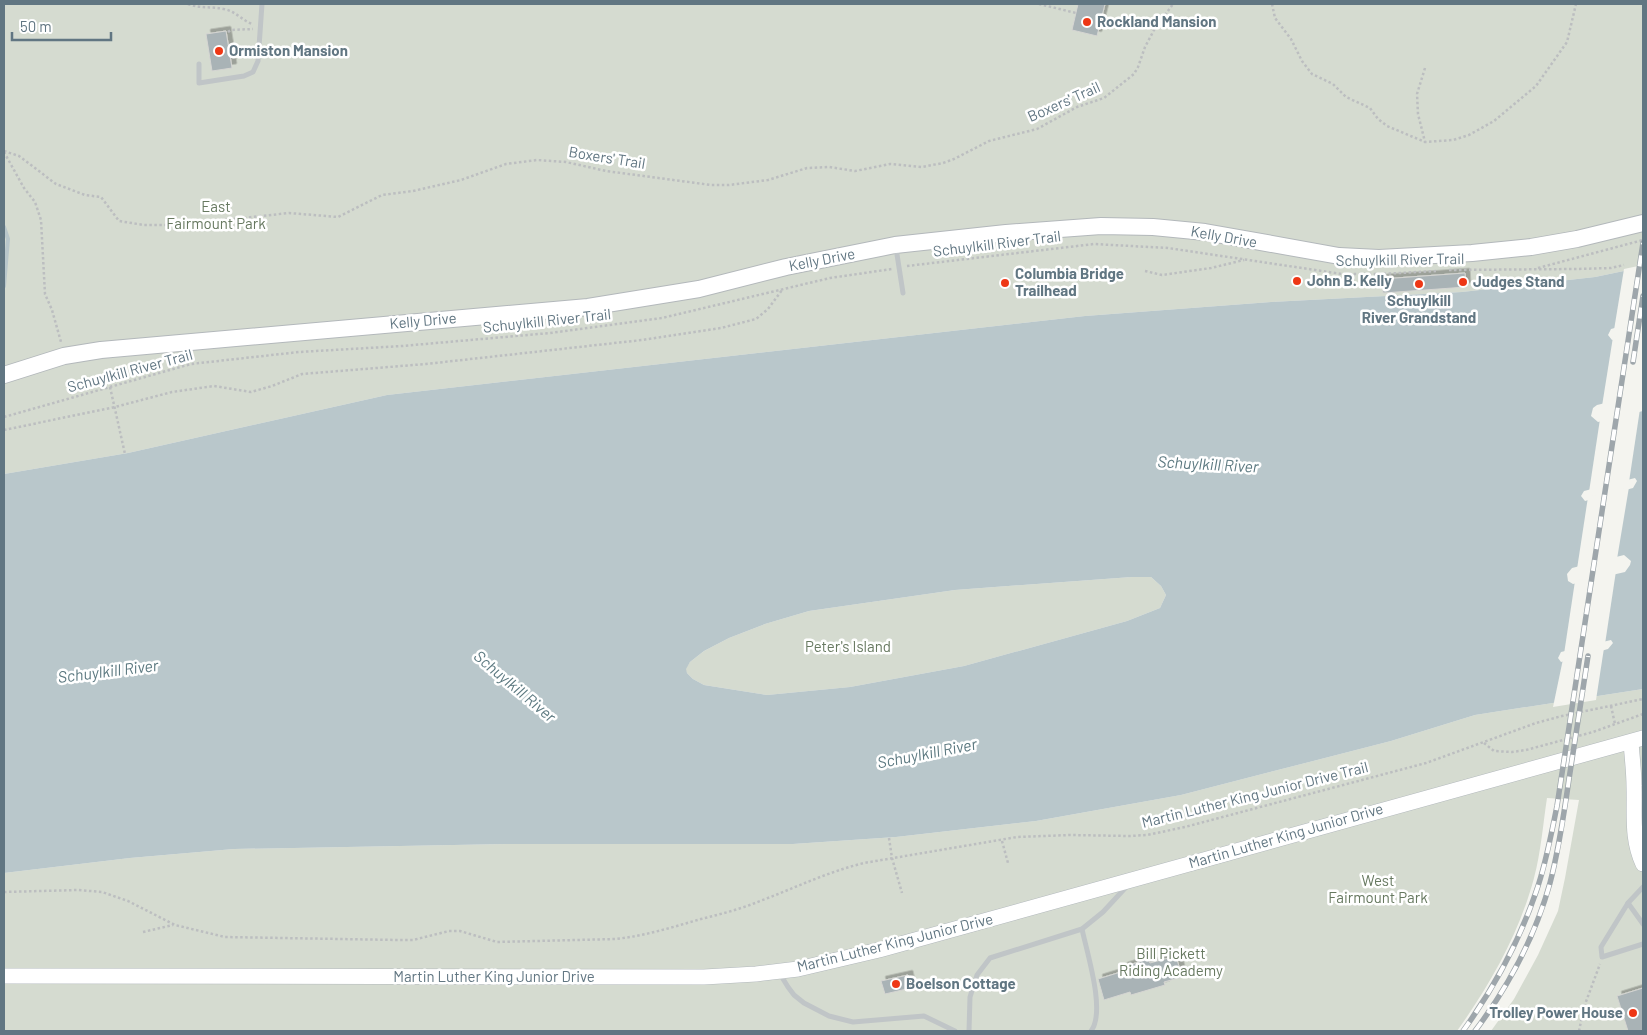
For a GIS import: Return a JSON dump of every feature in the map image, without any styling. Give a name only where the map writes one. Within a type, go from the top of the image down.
[{"type":"main road","name":"Kelly Drive","points":[[4,375],[64,356],[116,349],[588,307],[699,288],[786,267],[895,245],[1014,232],[1091,226],[1131,226],[1205,232],[1339,256],[1379,258],[1472,253],[1531,247],[1577,239],[1643,223]]},
{"type":"main road","points":[[1637,740],[1633,819],[1635,836],[1643,864]]},
{"type":"main road","name":"Martin Luther King Junior Drive","points":[[4,976],[704,977],[780,972],[823,965],[870,953],[1637,740]]},
{"type":"lane","points":[[199,64],[200,83],[244,76],[255,70],[258,61],[262,4]]},
{"type":"lane","points":[[895,245],[903,293]]},
{"type":"lane","points":[[969,1031],[970,997],[977,975],[990,958],[1082,929],[1103,912],[1133,880]]},
{"type":"lane","points":[[1643,887],[1628,903],[1601,947],[1602,957],[1643,944]]},
{"type":"lane","points":[[1628,903],[1643,924]]},
{"type":"lane","points":[[1082,929],[1098,1004],[1095,1026],[1091,1031]]},
{"type":"lane","points":[[780,972],[782,980],[794,995],[811,1007],[829,1016],[853,1022],[924,1016],[955,1031]]},
{"type":"path","points":[[188,4],[198,8],[230,11],[248,23],[260,28]]},
{"type":"path","points":[[1039,4],[1076,13]]},
{"type":"path","name":"Boxers' Trail","points":[[4,151],[19,156],[56,184],[85,195],[101,197],[119,221],[144,225],[178,225],[289,212],[338,217],[382,195],[413,191],[461,180],[506,164],[536,160],[566,162],[606,170],[711,185],[730,185],[768,180],[807,168],[829,166],[855,171],[890,164],[922,167],[954,159],[989,141],[1037,129],[1077,107],[1104,98],[1134,74],[1154,30],[1173,4]]},
{"type":"path","points":[[1272,4],[1275,18],[1291,39],[1302,61],[1312,74],[1333,84],[1346,97],[1370,108],[1378,119],[1387,126],[1425,142],[1453,140],[1469,135],[1494,121],[1536,86],[1567,42],[1576,4]]},
{"type":"path","points":[[228,32],[231,30],[260,28]]},
{"type":"path","points":[[1425,68],[1418,94],[1418,114],[1425,142]]},
{"type":"path","points":[[4,151],[24,188],[35,202],[40,220],[45,294],[52,310],[64,356]]},
{"type":"path","points":[[1533,269],[1643,240]]},
{"type":"path","name":"Schuylkill River Trail","points":[[909,266],[1094,244],[1168,248],[1342,274],[1362,275],[1439,271]]},
{"type":"path","points":[[1145,271],[1162,275],[1211,268],[1246,260]]},
{"type":"path","name":"Schuylkill River Trail","points":[[1448,270],[1611,268],[1624,265]]},
{"type":"path","name":"Schuylkill River Trail","points":[[4,417],[191,364],[299,352],[402,346],[580,330],[662,318],[830,278],[886,270]]},
{"type":"path","points":[[4,430],[115,407],[172,392],[214,386],[251,392],[302,374],[426,364],[642,340],[721,328],[756,319],[768,309],[782,290]]},
{"type":"path","points":[[110,388],[125,454]]},
{"type":"path","name":"Martin Luther King Junior Drive Trail","points":[[4,892],[78,890],[102,892],[128,902],[175,925],[225,937],[413,940],[437,932],[460,930],[497,942],[615,939],[656,932],[740,908],[840,869],[892,858],[1017,837],[1042,835],[1102,837],[1148,835],[1223,818],[1426,763],[1536,723],[1643,698]]},
{"type":"path","points":[[1611,706],[1615,724]]},
{"type":"path","points":[[1484,743],[1494,751],[1512,752],[1593,732],[1643,714]]},
{"type":"path","points":[[889,838],[892,858],[902,893]]},
{"type":"path","points":[[1002,841],[1008,863]]},
{"type":"path","points":[[143,932],[175,925]]},
{"type":"path","points":[[1579,1031],[1584,1006],[1602,957]]},
{"type":"green space","name":"East Fairmount Park","points":[[4,4],[1643,4],[1643,267],[1595,277],[1462,292],[1271,302],[1085,316],[387,395],[128,453],[4,474]]},
{"type":"green space","name":"Peter's Island","points":[[1151,577],[1161,586],[1166,595],[1160,608],[1127,621],[964,666],[850,687],[767,695],[704,685],[693,679],[685,669],[690,662],[704,651],[729,638],[765,624],[809,611],[955,590]]},
{"type":"green space","name":"West Fairmount Park","points":[[1643,689],[1643,1031],[1491,1031],[1514,999],[1538,955],[1558,911],[1579,800],[1547,798],[1540,848],[1528,899],[1512,939],[1492,977],[1457,1031],[4,1031],[4,873],[130,858],[234,849],[507,844],[793,844],[896,837],[1036,821],[1181,795],[1391,741],[1475,715]]},
{"type":"water","name":"Schuylkill River","points":[[1643,267],[1643,320],[1611,329],[1608,335],[1612,340],[1643,331],[1643,394],[1597,405],[1593,408],[1591,416],[1598,422],[1643,411],[1643,689],[1475,715],[1391,741],[1181,795],[1036,821],[896,837],[793,844],[507,844],[234,849],[130,858],[4,873],[4,474],[128,453],[387,395],[1085,316],[1271,302],[1462,292],[1595,277]],"holes":[[[1635,478],[1637,481],[1633,488],[1585,501],[1581,496],[1584,491]],[[1624,555],[1631,561],[1625,572],[1573,584],[1568,581],[1567,574],[1572,568]],[[1151,577],[1161,586],[1166,595],[1160,608],[1127,621],[964,666],[850,687],[767,695],[704,685],[687,673],[686,669],[690,662],[704,651],[729,638],[765,624],[809,611],[955,590]],[[1611,640],[1613,643],[1608,649],[1561,662],[1558,658],[1561,652]]]},
{"type":"pier","points":[[1643,265],[1643,323],[1614,330],[1624,269]]},
{"type":"pier","points":[[1643,329],[1642,397],[1602,406],[1613,337]]},
{"type":"pier","points":[[1640,409],[1629,482],[1589,492],[1600,419]]},
{"type":"pier","points":[[1629,487],[1617,559],[1577,569],[1588,497]]},
{"type":"pier","points":[[1616,571],[1605,644],[1564,654],[1575,581]]},
{"type":"pier","points":[[1604,648],[1596,700],[1553,707],[1563,659]]},
{"type":"building","name":"Rockland Mansion","points":[[1078,4],[1105,4],[1097,36],[1072,30]]},
{"type":"building","name":"Ormiston Mansion","points":[[226,31],[232,68],[212,71],[206,34]]},
{"type":"building","name":"Schuylkill River Grandstand","points":[[1465,273],[1466,287],[1383,293],[1382,279]]},
{"type":"building","points":[[1176,956],[1182,977],[1164,982],[1165,985],[1131,995],[1130,992],[1104,1000],[1098,979],[1124,971],[1123,967],[1148,959],[1150,963]]},
{"type":"building","name":"Boelson Cottage","points":[[908,975],[911,988],[885,994],[881,981]]},
{"type":"building","name":"Trolley Power House","points":[[1643,988],[1643,1031],[1628,1031],[1617,996]]},
{"type":"waterway","points":[[4,227],[8,239],[4,286]]},
{"type":"railway","points":[[1463,1031],[1485,998],[1514,947],[1543,871],[1557,806],[1643,243]]},
{"type":"railway","points":[[1633,362],[1643,296]]},
{"type":"railway","points":[[1475,1031],[1499,997],[1519,961],[1544,903],[1561,831],[1588,656]]},
{"type":"place","name":"Rockland Mansion","points":[[1087,22]]},
{"type":"place","name":"Ormiston Mansion","points":[[219,51]]},
{"type":"place","name":"John B. Kelly","points":[[1297,281]]},
{"type":"place","name":"Judges Stand","points":[[1463,282]]},
{"type":"place","name":"Columbia Bridge Trailhead","points":[[1005,283]]},
{"type":"place","name":"Schuylkill River Grandstand","points":[[1419,284]]},
{"type":"place","name":"Boelson Cottage","points":[[896,984]]},
{"type":"place","name":"Trolley Power House","points":[[1633,1013]]},
{"type":"park label","name":"Bill Pickett Riding Academy","points":[[1171,962]]}]
